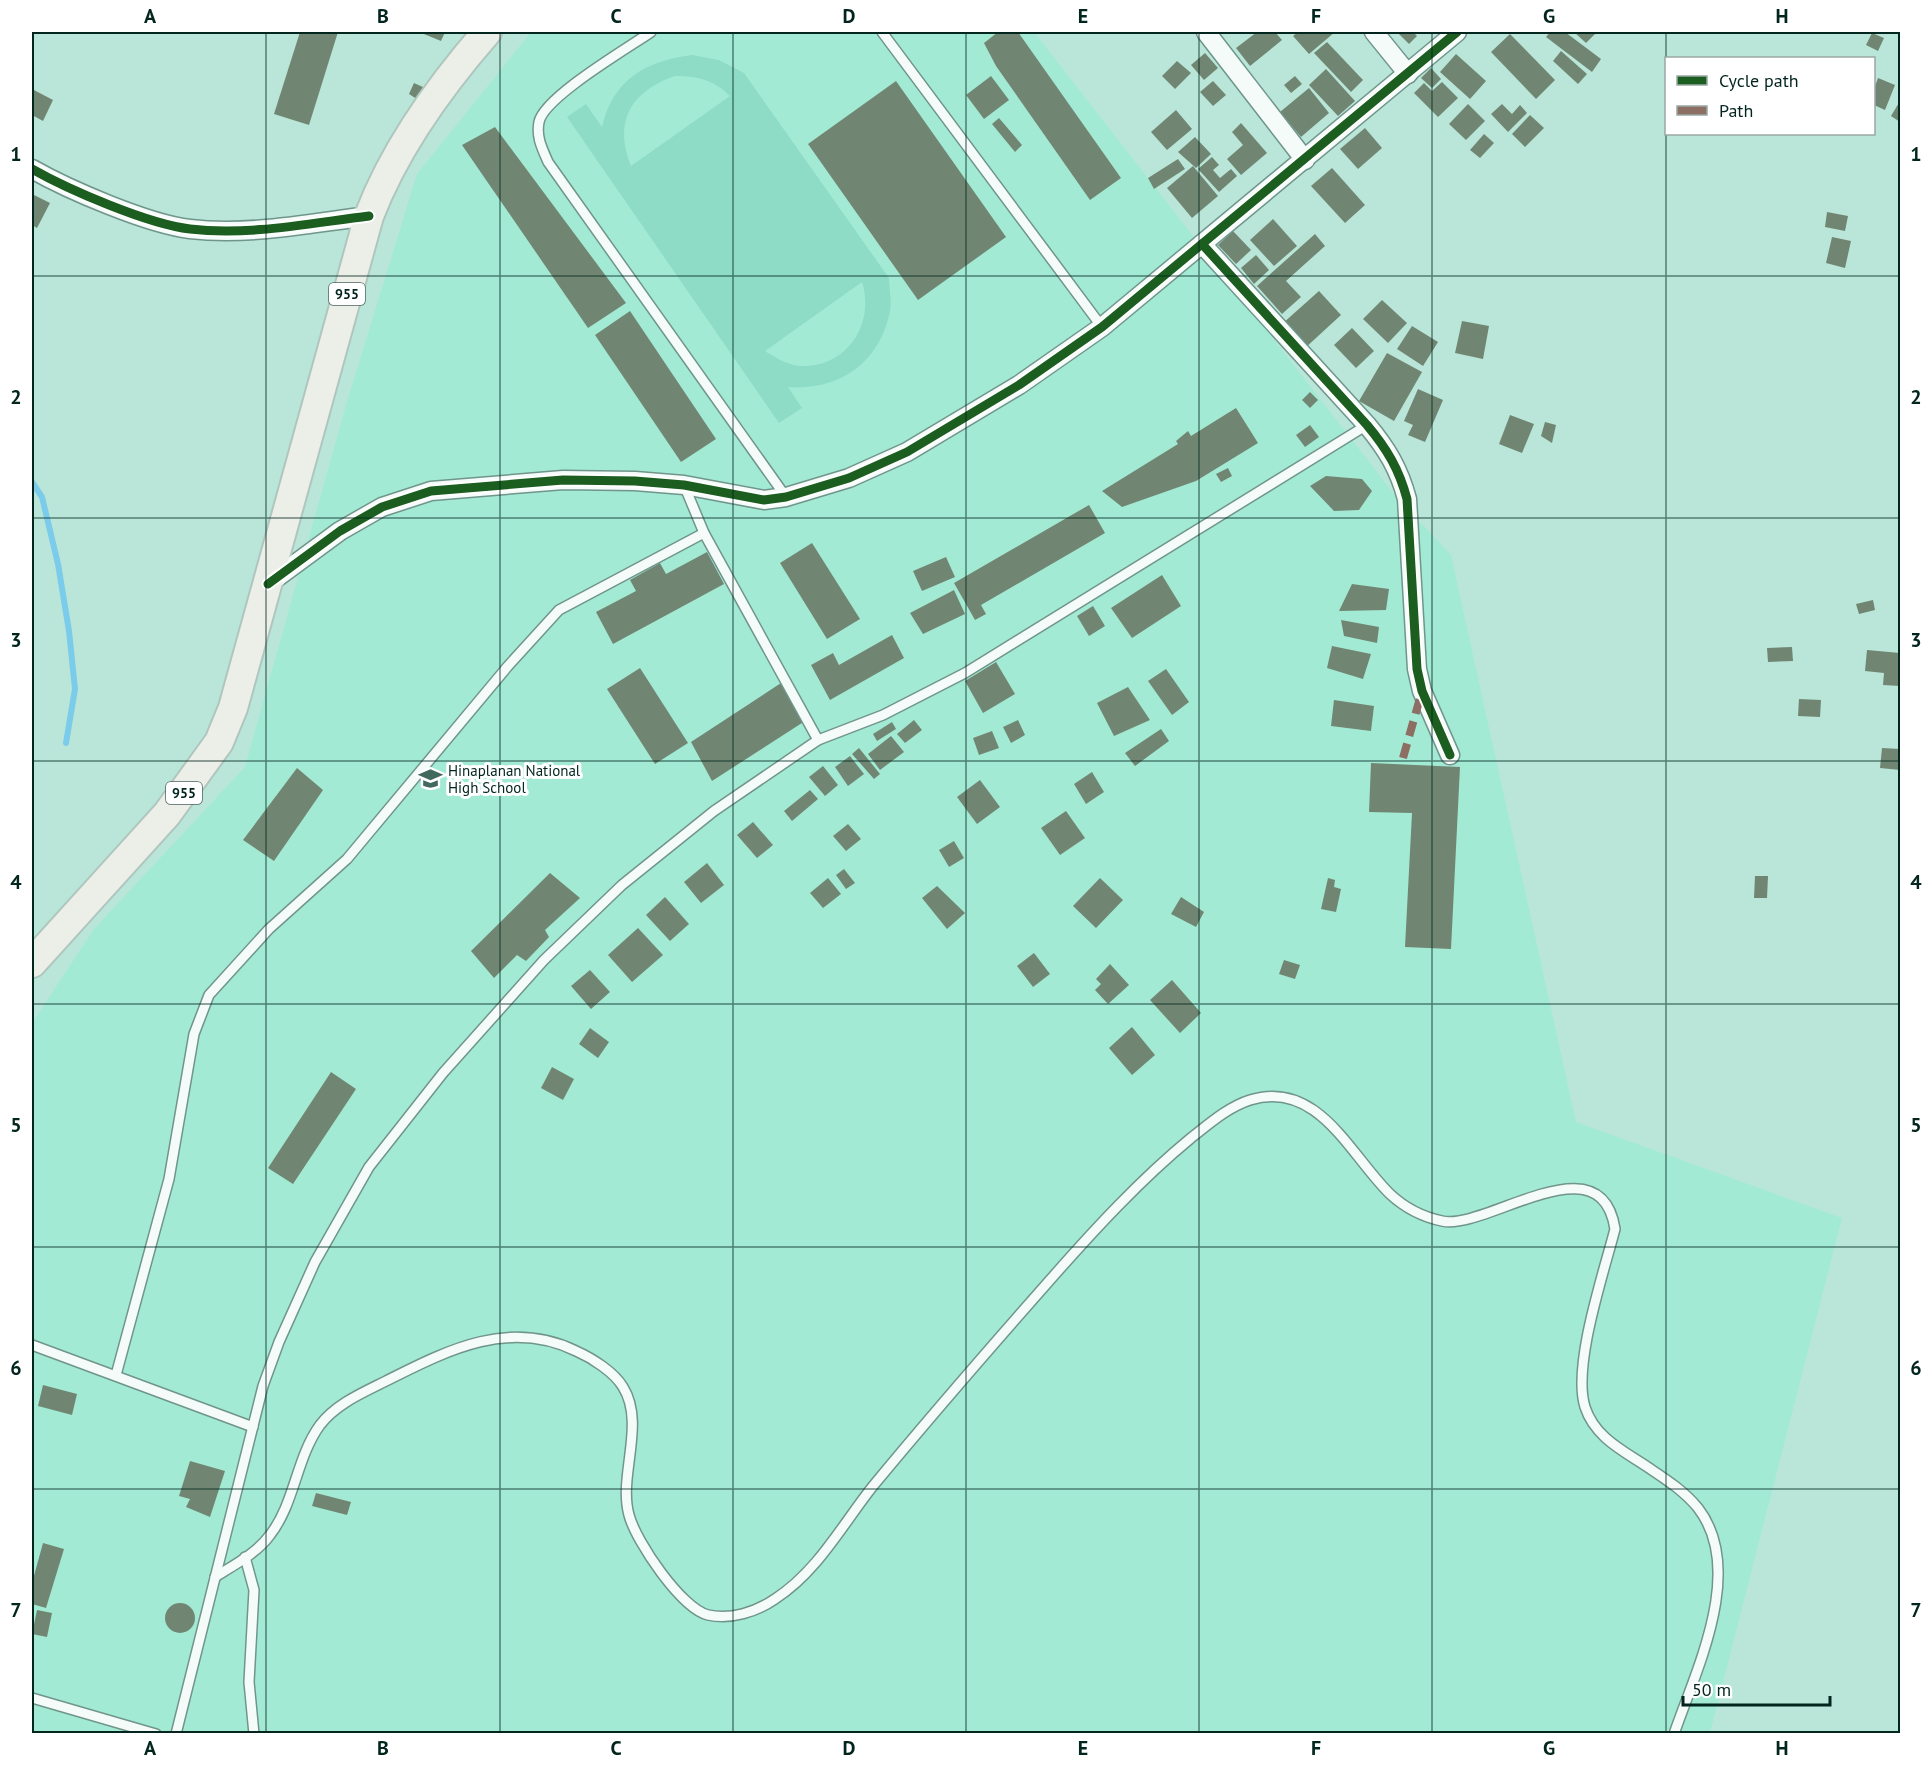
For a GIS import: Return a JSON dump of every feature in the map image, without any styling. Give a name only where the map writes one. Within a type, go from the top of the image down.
[{"type":"main road","name":"955","points":[[32,963],[167,814],[219,742],[233,708],[369,216],[382,183],[413,130],[465,57],[487,32]]},
{"type":"street","points":[[1206,32],[1305,160]]},
{"type":"street","points":[[1374,32],[1408,74]]},
{"type":"street","points":[[268,584],[340,531],[382,507],[431,491],[562,480],[684,485],[742,498],[764,500],[849,478],[907,452],[1019,386],[1102,327],[1457,32]]},
{"type":"street","points":[[32,169],[144,218],[189,229],[236,231],[369,216]]},
{"type":"street","points":[[1202,244],[1367,425],[1386,448],[1400,472],[1407,499],[1417,669],[1422,691],[1450,755]]},
{"type":"lane","points":[[651,32],[553,100],[539,119],[537,138],[548,162],[786,496]]},
{"type":"lane","points":[[882,32],[1102,327]]},
{"type":"lane","points":[[176,1734],[263,1386],[279,1342],[315,1262],[369,1167],[443,1073],[544,960],[622,885],[714,811],[818,740],[883,716],[965,673],[1367,425]]},
{"type":"lane","points":[[684,485],[704,533],[818,740]]},
{"type":"lane","points":[[116,1376],[169,1179],[195,1034],[209,995],[269,929],[347,859],[508,666],[560,610],[704,533]]},
{"type":"lane","points":[[215,1578],[261,1546],[284,1513],[317,1429],[330,1414],[350,1399],[452,1348],[500,1337],[543,1340],[575,1350],[610,1372],[625,1388],[632,1415],[628,1511],[639,1542],[672,1586],[704,1614],[739,1616],[748,1612],[774,1600],[815,1564],[869,1491],[941,1406],[1052,1278],[1157,1166],[1218,1116],[1250,1100],[1281,1096],[1310,1106],[1342,1136],[1391,1195],[1417,1214],[1450,1223],[1560,1189],[1586,1192],[1602,1199],[1613,1212],[1615,1229],[1581,1371],[1585,1406],[1597,1430],[1617,1448],[1680,1490],[1698,1509],[1711,1532],[1719,1572],[1712,1622],[1674,1734]]},
{"type":"lane","points":[[32,1345],[253,1427]]},
{"type":"lane","points":[[245,1557],[254,1590],[249,1682],[254,1734]]},
{"type":"lane","points":[[32,1698],[156,1734]]},
{"type":"shaded area","points":[[531,32],[1034,32],[1395,495],[1451,555],[1576,1122],[1842,1218],[1710,1733],[32,1734],[32,1023],[94,929],[245,767],[346,405],[417,174]]},
{"type":"shaded area","points":[[692,55],[719,60],[744,73],[889,278],[890,311],[885,329],[867,359],[854,370],[824,384],[788,387],[802,408],[779,423],[567,117],[586,104],[602,127],[614,96],[623,85],[646,68]],"holes":[[[675,76],[705,80],[718,86],[730,96],[631,166],[624,135],[625,122],[630,110],[647,90]],[[862,282],[865,312],[861,327],[845,350],[833,359],[819,364],[798,366],[778,359],[765,351]]]},
{"type":"building","points":[[300,32],[338,32],[309,125],[274,114]]},
{"type":"building","points":[[419,32],[445,32],[441,41]]},
{"type":"building","points":[[998,32],[1018,32],[1121,178],[1090,200],[996,66],[984,43]]},
{"type":"building","points":[[1257,32],[1275,32],[1282,40],[1250,66],[1236,48]]},
{"type":"building","points":[[1298,32],[1335,32],[1309,54],[1293,36]]},
{"type":"building","points":[[1397,32],[1413,32],[1417,36],[1409,44]]},
{"type":"building","points":[[1550,32],[1565,32],[1601,59],[1592,72],[1546,37]]},
{"type":"building","points":[[1574,32],[1594,32],[1596,33],[1586,43]]},
{"type":"building","points":[[1872,33],[1884,38],[1878,51],[1866,45]]},
{"type":"building","points":[[1510,34],[1555,80],[1536,99],[1491,52]]},
{"type":"building","points":[[1327,42],[1363,80],[1351,92],[1314,53]]},
{"type":"building","points":[[1561,51],[1587,74],[1578,84],[1553,61]]},
{"type":"building","points":[[1205,53],[1218,68],[1204,80],[1191,65]]},
{"type":"building","points":[[1456,54],[1486,81],[1470,99],[1440,72]]},
{"type":"building","points":[[1177,61],[1191,73],[1175,89],[1162,76]]},
{"type":"building","points":[[1431,68],[1441,79],[1432,88],[1421,78]]},
{"type":"building","points":[[1326,69],[1355,101],[1338,116],[1309,85]]},
{"type":"building","points":[[991,76],[1009,100],[984,119],[966,95]]},
{"type":"building","points":[[1295,76],[1302,84],[1291,93],[1284,85]]},
{"type":"building","points":[[1878,78],[1895,85],[1885,110],[1875,105],[1875,86]]},
{"type":"building","points":[[896,81],[1006,237],[918,300],[808,144]]},
{"type":"building","points":[[1213,81],[1226,95],[1213,106],[1200,92]]},
{"type":"building","points":[[1442,82],[1458,98],[1438,117],[1414,93],[1424,83],[1432,91]]},
{"type":"building","points":[[414,83],[425,88],[420,101],[409,94]]},
{"type":"building","points":[[1309,88],[1329,113],[1301,137],[1280,112]]},
{"type":"building","points":[[32,89],[53,100],[43,121],[32,115]]},
{"type":"building","points":[[1900,101],[1900,122],[1891,116]]},
{"type":"building","points":[[1468,104],[1485,121],[1466,140],[1449,124]]},
{"type":"building","points":[[1502,104],[1512,114],[1520,105],[1527,113],[1508,132],[1491,114]]},
{"type":"building","points":[[1176,110],[1192,129],[1167,150],[1151,132]]},
{"type":"building","points":[[1530,115],[1544,128],[1525,147],[1512,134]]},
{"type":"building","points":[[999,118],[1022,145],[1015,152],[992,124]]},
{"type":"building","points":[[1241,123],[1267,153],[1241,175],[1227,159],[1243,145],[1232,132]]},
{"type":"building","points":[[495,127],[626,303],[588,328],[462,145]]},
{"type":"building","points":[[1365,128],[1382,148],[1358,169],[1340,149]]},
{"type":"building","points":[[1484,134],[1494,143],[1480,158],[1470,150]]},
{"type":"building","points":[[1195,137],[1211,154],[1196,168],[1178,152]]},
{"type":"building","points":[[1212,157],[1219,165],[1213,170],[1220,178],[1231,169],[1237,176],[1219,192],[1198,169]]},
{"type":"building","points":[[1178,159],[1185,169],[1154,189],[1148,178]]},
{"type":"building","points":[[1193,166],[1218,196],[1192,218],[1167,188]]},
{"type":"building","points":[[1332,168],[1365,205],[1345,223],[1311,186]]},
{"type":"building","points":[[32,194],[50,203],[37,228],[32,225]]},
{"type":"building","points":[[1827,212],[1848,216],[1845,231],[1825,227]]},
{"type":"building","points":[[1273,219],[1297,246],[1274,266],[1250,240]]},
{"type":"building","points":[[1233,231],[1251,250],[1236,264],[1218,245]]},
{"type":"building","points":[[1315,234],[1325,246],[1286,281],[1301,297],[1282,314],[1257,286]]},
{"type":"building","points":[[1832,237],[1851,241],[1845,268],[1826,263]]},
{"type":"building","points":[[1256,255],[1269,270],[1254,284],[1241,268]]},
{"type":"building","points":[[1319,291],[1341,315],[1304,349],[1282,324]]},
{"type":"building","points":[[1382,300],[1407,323],[1388,343],[1363,319]]},
{"type":"building","points":[[630,311],[716,439],[681,462],[595,335]]},
{"type":"building","points":[[1462,321],[1489,326],[1483,359],[1455,353]]},
{"type":"building","points":[[1412,326],[1438,342],[1423,366],[1397,349]]},
{"type":"building","points":[[1352,328],[1374,351],[1356,368],[1334,345]]},
{"type":"building","points":[[1387,353],[1422,372],[1394,421],[1359,401]]},
{"type":"building","points":[[1418,389],[1443,400],[1425,442],[1408,435],[1413,425],[1404,421]]},
{"type":"building","points":[[1310,392],[1318,400],[1310,408],[1302,400]]},
{"type":"building","points":[[1236,408],[1258,443],[1196,481],[1122,507],[1102,491],[1178,444],[1176,441],[1188,431],[1191,436]]},
{"type":"building","points":[[1510,415],[1534,424],[1522,453],[1499,444]]},
{"type":"building","points":[[1545,422],[1556,425],[1552,443],[1541,436]]},
{"type":"building","points":[[1310,425],[1319,437],[1305,447],[1296,435]]},
{"type":"building","points":[[1228,468],[1232,476],[1221,482],[1216,474]]},
{"type":"building","points":[[1326,476],[1362,479],[1372,491],[1359,510],[1334,511],[1310,486]]},
{"type":"building","points":[[1089,505],[1105,533],[981,605],[986,614],[975,620],[954,583]]},
{"type":"building","points":[[812,543],[860,619],[827,639],[780,563]]},
{"type":"building","points":[[707,552],[724,584],[613,644],[596,612],[636,591],[630,580],[660,563],[666,574]]},
{"type":"building","points":[[946,557],[955,577],[922,591],[913,571]]},
{"type":"building","points":[[1162,575],[1181,606],[1132,638],[1111,608]]},
{"type":"building","points":[[1352,584],[1389,589],[1386,610],[1339,611]]},
{"type":"building","points":[[954,590],[965,614],[923,634],[910,613]]},
{"type":"building","points":[[1873,600],[1875,610],[1859,614],[1856,604]]},
{"type":"building","points":[[1093,606],[1105,626],[1089,636],[1077,616]]},
{"type":"building","points":[[1341,620],[1379,627],[1377,643],[1344,636]]},
{"type":"building","points":[[892,635],[904,658],[830,700],[811,665],[833,653],[839,665]]},
{"type":"building","points":[[1332,646],[1371,654],[1363,679],[1327,668]]},
{"type":"building","points":[[1792,647],[1793,661],[1768,662],[1767,648]]},
{"type":"building","points":[[1867,650],[1900,653],[1900,686],[1883,685],[1884,673],[1865,671]]},
{"type":"building","points":[[996,662],[1015,694],[983,713],[965,681]]},
{"type":"building","points":[[640,668],[688,743],[655,764],[607,689]]},
{"type":"building","points":[[1166,669],[1189,702],[1172,715],[1148,681]]},
{"type":"building","points":[[781,683],[805,721],[712,781],[691,742]]},
{"type":"building","points":[[1128,687],[1150,720],[1114,736],[1097,703]]},
{"type":"building","points":[[1799,699],[1821,700],[1820,717],[1798,716]]},
{"type":"building","points":[[1334,700],[1374,706],[1371,731],[1331,726]]},
{"type":"building","points":[[914,720],[922,730],[905,743],[897,734]]},
{"type":"building","points":[[1018,720],[1025,735],[1011,743],[1003,727]]},
{"type":"building","points":[[892,722],[896,729],[877,741],[873,734]]},
{"type":"building","points":[[1161,729],[1169,741],[1135,766],[1125,753]]},
{"type":"building","points":[[992,731],[999,748],[979,755],[973,738]]},
{"type":"building","points":[[891,736],[904,752],[880,770],[868,754]]},
{"type":"building","points":[[859,748],[880,774],[874,779],[852,754]]},
{"type":"building","points":[[1882,748],[1900,749],[1900,770],[1880,768]]},
{"type":"building","points":[[850,756],[864,774],[848,786],[835,767]]},
{"type":"building","points":[[1371,763],[1460,767],[1451,949],[1405,947],[1412,813],[1369,812]]},
{"type":"building","points":[[823,766],[838,785],[825,796],[809,777]]},
{"type":"building","points":[[297,768],[323,790],[274,861],[243,840]]},
{"type":"building","points":[[1092,772],[1104,792],[1086,804],[1074,784]]},
{"type":"building","points":[[980,780],[1000,807],[977,824],[957,797]]},
{"type":"building","points":[[810,790],[818,799],[792,821],[784,811]]},
{"type":"building","points":[[1066,811],[1085,838],[1060,855],[1041,828]]},
{"type":"building","points":[[753,822],[773,845],[757,858],[737,835]]},
{"type":"building","points":[[848,824],[861,839],[846,851],[833,836]]},
{"type":"building","points":[[954,841],[964,858],[949,867],[939,850]]},
{"type":"building","points":[[707,863],[724,885],[701,903],[684,882]]},
{"type":"building","points":[[844,869],[855,883],[846,889],[836,875]]},
{"type":"building","points":[[550,873],[580,898],[545,930],[549,937],[526,961],[517,955],[494,978],[471,951]]},
{"type":"building","points":[[1755,876],[1768,876],[1767,898],[1754,898]]},
{"type":"building","points":[[828,878],[841,894],[823,908],[810,893]]},
{"type":"building","points":[[1100,878],[1123,900],[1096,928],[1073,906]]},
{"type":"building","points":[[1328,878],[1335,880],[1334,887],[1341,889],[1336,912],[1321,909]]},
{"type":"building","points":[[937,886],[965,913],[947,929],[922,898]]},
{"type":"building","points":[[665,897],[689,924],[670,941],[646,915]]},
{"type":"building","points":[[1181,897],[1204,912],[1196,927],[1171,914]]},
{"type":"building","points":[[638,928],[663,955],[632,982],[608,955]]},
{"type":"building","points":[[1034,953],[1050,974],[1033,987],[1017,966]]},
{"type":"building","points":[[1284,960],[1300,965],[1295,979],[1279,974]]},
{"type":"building","points":[[1110,964],[1129,985],[1108,1004],[1095,990],[1101,984],[1096,979]]},
{"type":"building","points":[[590,970],[610,992],[591,1009],[571,986]]},
{"type":"building","points":[[1172,980],[1201,1013],[1180,1033],[1150,1000]]},
{"type":"building","points":[[1132,1027],[1155,1055],[1132,1075],[1109,1048]]},
{"type":"building","points":[[590,1028],[609,1042],[598,1058],[579,1044]]},
{"type":"building","points":[[552,1067],[574,1079],[563,1100],[541,1088]]},
{"type":"building","points":[[331,1072],[356,1089],[293,1184],[268,1168]]},
{"type":"building","points":[[43,1385],[77,1394],[72,1415],[38,1406]]},
{"type":"building","points":[[190,1461],[225,1471],[210,1517],[186,1507],[190,1499],[179,1496]]},
{"type":"building","points":[[316,1493],[351,1502],[347,1515],[312,1506]]},
{"type":"building","points":[[43,1543],[64,1549],[46,1608],[32,1604],[32,1583]]},
{"type":"building","points":[[180,1603],[186,1604],[194,1612],[194,1624],[186,1632],[180,1633],[174,1632],[166,1624],[165,1618],[166,1612],[174,1604]]},
{"type":"building","points":[[37,1610],[52,1613],[47,1637],[32,1634]]},
{"type":"waterway","points":[[32,482],[42,497],[58,564],[69,631],[75,689],[66,743]]},
{"type":"marked path","points":[[1403,758],[1422,691]]},
{"type":"cycle path","points":[[268,584],[340,531],[382,507],[431,491],[563,480],[635,481],[684,485],[764,500],[786,497],[849,478],[907,452],[1019,385],[1102,327],[1457,32]]},
{"type":"cycle path","points":[[32,169],[66,187],[109,205],[173,226],[190,229],[257,230],[369,216]]},
{"type":"cycle path","points":[[1202,244],[1367,425],[1381,442],[1396,469],[1407,499],[1417,669],[1422,691],[1450,755]]},
{"type":"place","name":"Hinaplanan National High School","points":[[430,779]]}]
